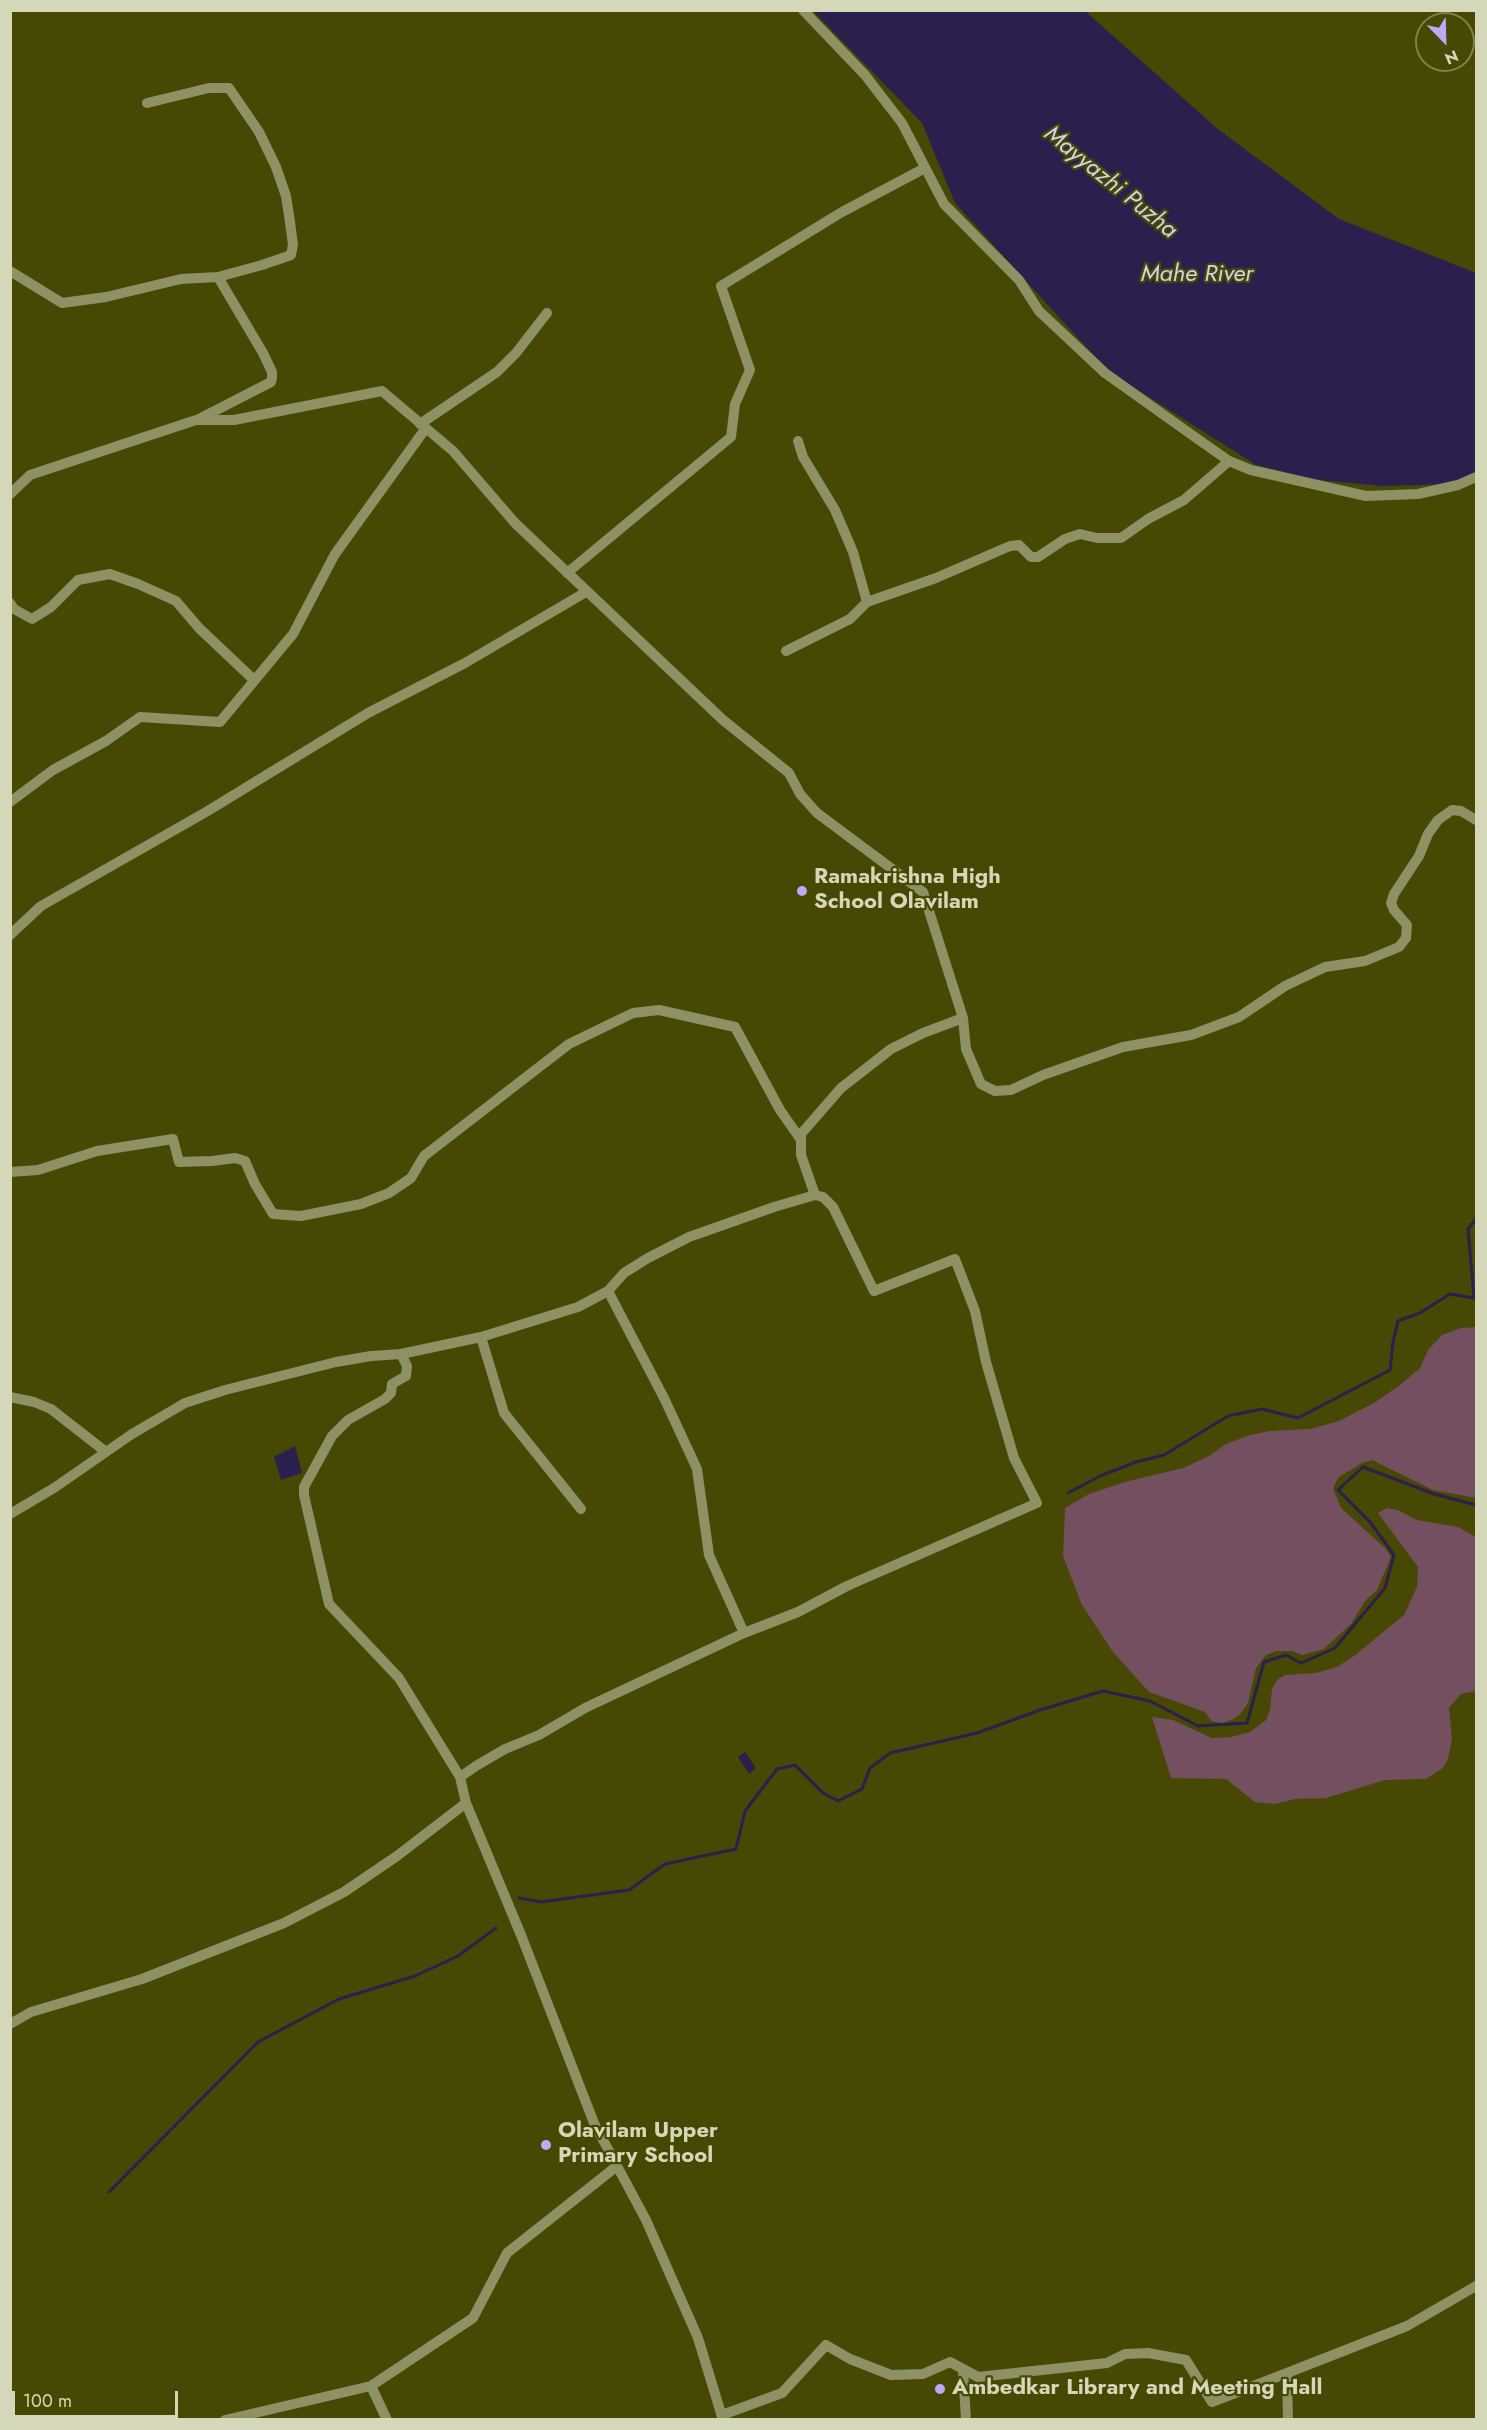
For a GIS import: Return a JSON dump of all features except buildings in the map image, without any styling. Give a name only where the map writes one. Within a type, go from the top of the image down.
[{"type":"street","points":[[802,10],[865,75],[902,123],[944,204],[1018,280],[1039,311],[1105,373],[1229,461],[1251,470],[1366,496],[1418,494],[1458,485],[1476,477]]},
{"type":"street","points":[[10,271],[62,303],[106,297],[181,279],[218,277],[262,266],[291,255],[293,245],[286,196],[276,166],[260,132],[229,88],[209,88],[147,103]]},
{"type":"street","points":[[567,573],[731,437],[735,404],[750,370],[721,286],[842,212],[925,168]]},
{"type":"street","points":[[10,494],[30,475],[196,420],[271,382],[272,372],[263,353],[218,277]]},
{"type":"street","points":[[10,802],[53,770],[106,741],[140,717],[220,722],[293,634],[335,554],[423,426],[497,372],[516,353],[547,313]]},
{"type":"street","points":[[196,420],[234,420],[381,391],[453,451],[515,523],[586,592],[723,720],[789,773],[800,794],[817,813],[923,892],[963,1018],[966,1049],[981,1084],[995,1091],[1011,1090],[1043,1075],[1123,1047],[1191,1035],[1239,1017],[1285,986],[1325,967],[1365,961],[1399,947],[1406,938],[1407,925],[1391,903],[1394,894],[1419,856],[1428,834],[1438,820],[1452,810],[1461,811],[1476,820]]},
{"type":"street","points":[[798,441],[803,457],[836,510],[853,552],[867,602]]},
{"type":"street","points":[[786,651],[850,619],[867,602],[926,582],[1010,546],[1018,544],[1031,557],[1038,557],[1065,539],[1080,534],[1097,538],[1121,538],[1148,519],[1184,500],[1229,461]]},
{"type":"street","points":[[10,603],[14,609],[32,619],[51,607],[78,580],[110,574],[176,601],[199,628],[254,680]]},
{"type":"street","points":[[10,935],[41,906],[207,812],[368,713],[465,663],[586,592]]},
{"type":"street","points":[[10,1172],[38,1170],[97,1151],[173,1139],[179,1162],[235,1158],[245,1161],[255,1184],[273,1214],[301,1216],[361,1204],[389,1192],[411,1178],[424,1156],[569,1044],[633,1013],[659,1010],[735,1027],[780,1110],[801,1140]]},
{"type":"street","points":[[815,1195],[801,1155],[801,1134],[841,1088],[891,1049],[923,1033],[963,1018]]},
{"type":"street","points":[[10,1514],[132,1434],[185,1403],[336,1362],[401,1354],[481,1337],[578,1306],[608,1291],[624,1273],[648,1257],[689,1237],[774,1206],[815,1195],[823,1197],[833,1207],[874,1291],[955,1259],[975,1311],[986,1362],[1014,1458],[1037,1503],[847,1586],[798,1612],[744,1633],[585,1708],[539,1735],[505,1749],[460,1777]]},
{"type":"street","points":[[608,1291],[664,1398],[697,1469],[709,1555],[744,1633]]},
{"type":"street","points":[[481,1337],[504,1413],[581,1509]]},
{"type":"street","points":[[401,1354],[407,1366],[406,1376],[393,1384],[391,1393],[385,1399],[348,1420],[332,1436],[304,1487],[329,1604],[399,1678],[460,1777],[466,1803],[594,2123],[646,2220],[698,2338],[722,2417],[782,2393],[826,2345],[850,2359],[891,2375],[923,2374],[950,2362],[978,2377],[1107,2364],[1125,2354],[1148,2353],[1186,2360],[1212,2402],[1407,2326],[1476,2286]]},
{"type":"street","points":[[10,1397],[34,1402],[51,1410],[106,1452]]},
{"type":"street","points":[[10,2024],[31,2012],[142,1980],[284,1923],[344,1892],[397,1856],[466,1803]]},
{"type":"street","points":[[225,2420],[371,2386],[473,2318],[507,2253],[617,2166]]},
{"type":"street","points":[[963,2369],[966,2420]]},
{"type":"street","points":[[1287,2373],[1288,2420]]},
{"type":"street","points":[[371,2386],[387,2420]]},
{"type":"shaded area","points":[[1476,1327],[1476,1498],[1433,1490],[1372,1460],[1362,1463],[1339,1477],[1334,1491],[1341,1508],[1385,1548],[1391,1557],[1377,1590],[1365,1601],[1351,1624],[1324,1649],[1302,1655],[1292,1651],[1276,1651],[1266,1655],[1256,1668],[1248,1703],[1234,1719],[1223,1723],[1211,1721],[1205,1712],[1149,1692],[1113,1652],[1082,1605],[1063,1556],[1065,1508],[1089,1494],[1125,1482],[1183,1468],[1209,1456],[1226,1444],[1247,1436],[1269,1431],[1310,1429],[1339,1421],[1374,1403],[1400,1385],[1420,1368],[1428,1350],[1442,1335],[1461,1328]]},
{"type":"shaded area","points":[[1387,1508],[1398,1510],[1417,1520],[1458,1527],[1476,1537],[1476,1691],[1461,1694],[1449,1708],[1452,1739],[1448,1759],[1443,1768],[1426,1779],[1385,1780],[1326,1798],[1295,1799],[1275,1804],[1255,1802],[1226,1779],[1171,1778],[1152,1717],[1173,1720],[1212,1738],[1231,1737],[1250,1732],[1266,1720],[1270,1710],[1272,1689],[1277,1680],[1285,1675],[1316,1673],[1337,1667],[1404,1615],[1417,1587],[1418,1567],[1378,1513]]},
{"type":"water","name":"Mahe River","points":[[813,11],[1085,11],[1219,130],[1339,219],[1476,273],[1476,472],[1452,484],[1383,486],[1317,480],[1256,465],[1108,371],[955,203],[922,123]]},
{"type":"water","points":[[295,1446],[302,1473],[281,1480],[274,1457]]},
{"type":"water","points":[[745,1752],[756,1768],[749,1774],[738,1757]]},
{"type":"waterway","points":[[1068,1493],[1100,1476],[1136,1462],[1164,1455],[1228,1416],[1262,1409],[1298,1418],[1390,1370],[1398,1321],[1420,1313],[1450,1294],[1474,1298],[1468,1229],[1476,1219]]},
{"type":"waterway","points":[[519,1898],[541,1902],[629,1890],[665,1864],[736,1849],[745,1811],[777,1769],[795,1765],[823,1793],[838,1801],[862,1789],[870,1768],[890,1753],[977,1733],[1040,1710],[1103,1691],[1150,1701],[1198,1726],[1247,1723],[1264,1662],[1286,1655],[1301,1663],[1335,1648],[1385,1588],[1394,1555],[1370,1522],[1338,1490],[1363,1467],[1434,1494],[1476,1505]]},
{"type":"waterway","points":[[109,2192],[258,2042],[339,1999],[415,1976],[458,1956],[496,1928]]},
{"type":"place","name":"Ramakrishna High School Olavilam","points":[[802,891]]},
{"type":"place","name":"Olavilam Upper Primary School","points":[[546,2145]]},
{"type":"place","name":"Ambedkar Library and Meeting Hall","points":[[940,2389]]},
{"type":"water label","name":"Mayyazhi Puzha","points":[[1110,183]]}]
